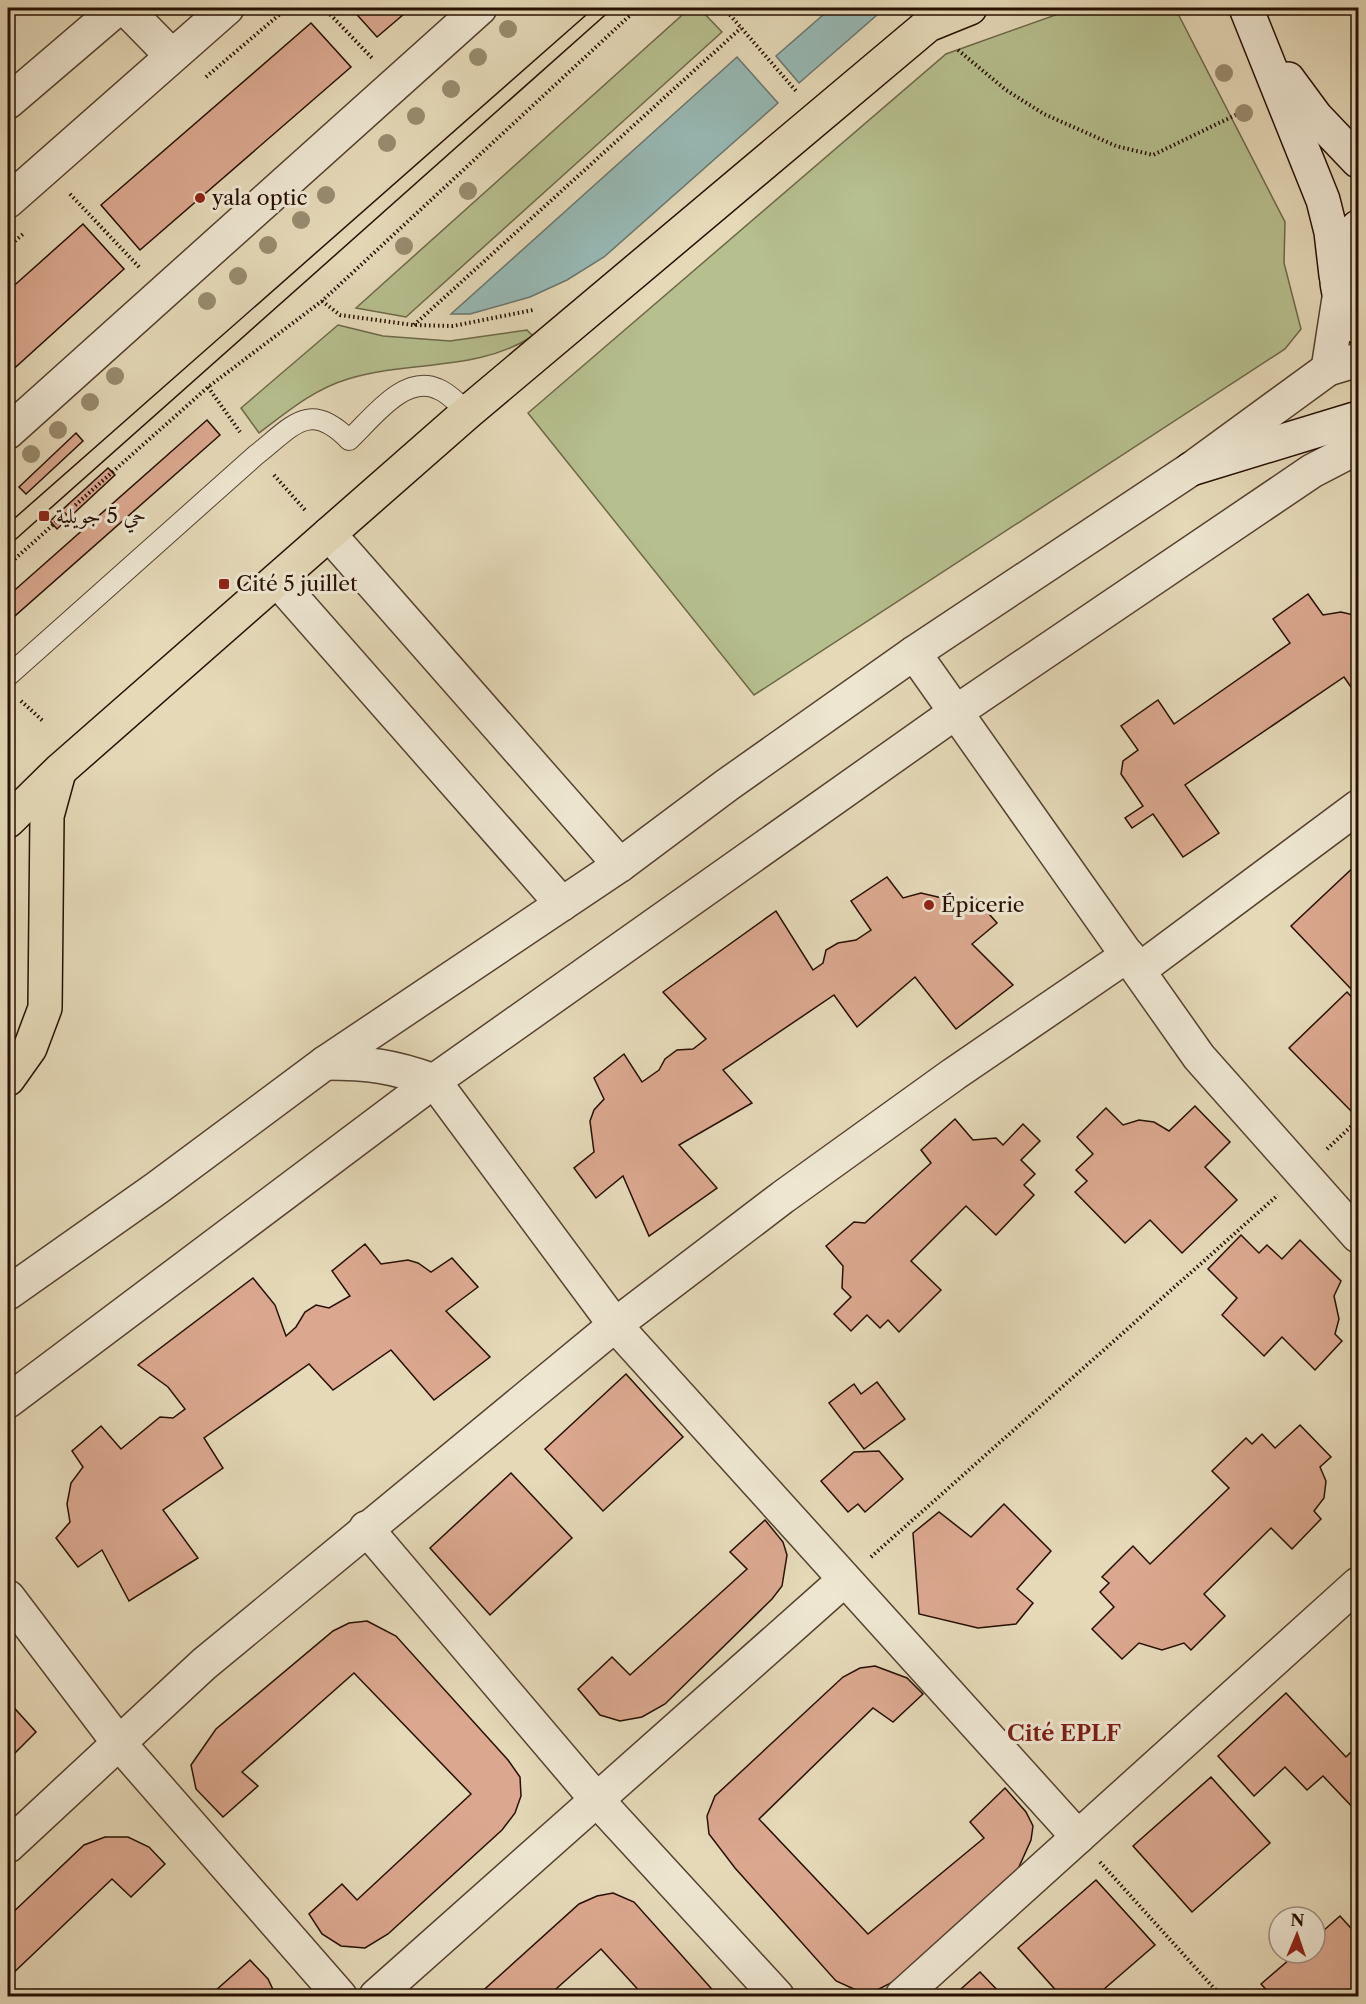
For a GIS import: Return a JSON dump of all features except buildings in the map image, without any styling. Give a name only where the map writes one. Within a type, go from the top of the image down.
[{"type":"main road","points":[[8,821],[59,771],[468,412],[928,25],[970,8]]},
{"type":"main road","points":[[8,1079],[30,1048],[45,1008],[47,816],[59,771]]},
{"type":"street","points":[[8,102],[118,8]]},
{"type":"street","points":[[125,8],[171,55]]},
{"type":"street","points":[[8,201],[227,8]]},
{"type":"street","points":[[8,432],[480,8]]},
{"type":"street","points":[[8,1293],[157,1188],[325,1063],[620,865],[727,785],[914,653],[1191,469],[1343,364],[1331,232],[1323,201],[1263,45],[1246,8]]},
{"type":"street","points":[[1263,45],[1316,117],[1346,141],[1359,161]]},
{"type":"street","points":[[1359,227],[1351,234],[1340,254],[1337,286],[1348,317],[1359,327]]},
{"type":"street","points":[[1191,469],[1359,418]]},
{"type":"street","points":[[8,1401],[434,1081],[956,712],[1312,471],[1359,447]]},
{"type":"street","points":[[328,534],[620,865]]},
{"type":"street","points":[[277,580],[562,904]]},
{"type":"street","points":[[914,653],[1199,1057],[1359,1236]]},
{"type":"street","points":[[8,1846],[117,1742],[204,1664],[366,1528],[615,1325],[820,1170],[954,1074],[1134,963],[1359,807]]},
{"type":"street","points":[[325,1063],[368,1063],[390,1066],[434,1081],[615,1325],[843,1581],[1078,1837]]},
{"type":"street","points":[[366,1528],[597,1800],[777,1996]]},
{"type":"street","points":[[376,1996],[843,1581]]},
{"type":"street","points":[[902,1996],[1078,1837],[1356,1593]]},
{"type":"street","points":[[8,1597],[117,1742],[340,1996]]},
{"type":"lane","points":[[11,686],[256,455],[296,424],[316,418],[326,421],[349,440],[402,392],[413,387],[439,389],[468,412]]},
{"type":"path","points":[[324,8],[374,60]]},
{"type":"path","points":[[8,565],[208,387],[322,301],[638,8]]},
{"type":"path","points":[[724,8],[801,96]]},
{"type":"path","points":[[928,25],[1006,90],[1044,114],[1116,146],[1153,155],[1281,94]]},
{"type":"path","points":[[414,325],[741,28]]},
{"type":"path","points":[[70,194],[141,270]]},
{"type":"path","points":[[322,301],[340,315],[414,325],[453,326],[539,308]]},
{"type":"path","points":[[11,686],[43,721]]},
{"type":"path","points":[[843,1581],[1359,1120]]},
{"type":"path","points":[[1078,1837],[1221,1996]]},
{"type":"green space","points":[[690,8],[699,8],[722,32],[406,317],[356,308]]},
{"type":"green space","points":[[1075,8],[1175,8],[1285,222],[1284,263],[1301,329],[1285,349],[754,695],[528,413],[946,54]]},
{"type":"green space","points":[[338,325],[383,336],[450,341],[527,330],[533,336],[489,355],[443,364],[371,373],[336,383],[301,402],[259,433],[241,408]]},
{"type":"water","points":[[831,8],[885,8],[799,83],[776,56]]},
{"type":"water","points":[[737,57],[778,103],[604,257],[567,280],[530,297],[470,314],[451,314]]},
{"type":"tram line","points":[[8,524],[594,8]]},
{"type":"tram line","points":[[8,546],[613,8]]},
{"type":"place","name":"yala optic","points":[[200,198]]},
{"type":"place","name":"حي 5 جويلية","points":[[44,516]]},
{"type":"place","name":"Cité 5 juillet","points":[[224,584]]},
{"type":"place","name":"Épicerie","points":[[929,905]]},
{"type":"district","name":"Cité EPLF","points":[[1064,1733]]}]
